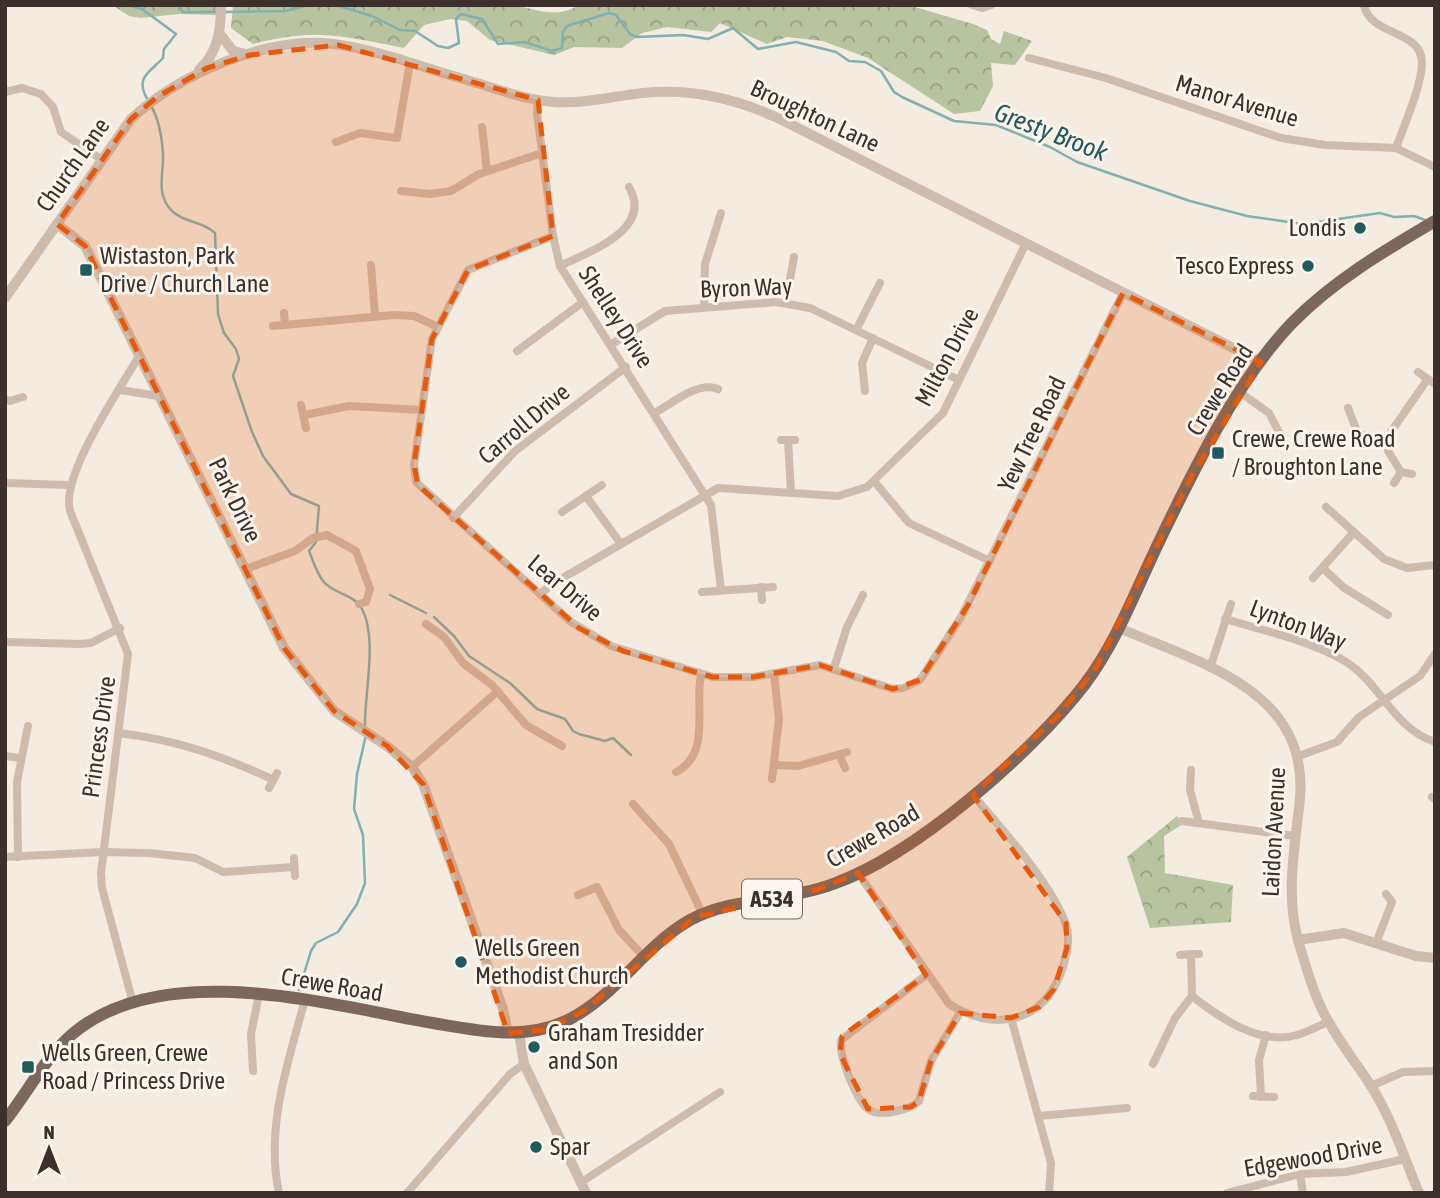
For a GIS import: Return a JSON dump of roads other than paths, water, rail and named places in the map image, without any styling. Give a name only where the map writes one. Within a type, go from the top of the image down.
[{"type":"main road","name":"Crewe Road","points":[[5,1121],[46,1062],[68,1037],[93,1019],[133,1003],[189,995],[259,994],[513,1033],[550,1028],[584,1011],[676,929],[703,915],[816,890],[858,873],[921,834],[973,795],[1058,716],[1096,668],[1119,628],[1192,476],[1241,393],[1286,330],[1313,303],[1358,268],[1435,221]]},
{"type":"street","points":[[193,75],[210,58],[220,34],[221,5]]},
{"type":"street","points":[[972,5],[982,8],[991,5]]},
{"type":"street","points":[[1364,5],[1371,21],[1411,41],[1422,57],[1421,72],[1396,148]]},
{"type":"street","points":[[220,34],[233,51],[250,55]]},
{"type":"street","name":"Broughton Lane","points":[[193,75],[250,55],[327,43],[410,63],[538,100],[565,103],[662,92],[726,99],[782,120],[1261,362]]},
{"type":"street","name":"Manor Avenue","points":[[1029,58],[1106,78],[1281,138],[1325,145],[1396,148],[1435,167]]},
{"type":"street","points":[[336,142],[360,133],[397,138],[410,63]]},
{"type":"street","name":"Church Lane","points":[[5,298],[131,119],[144,106],[193,75]]},
{"type":"street","points":[[5,92],[22,88],[41,94],[53,107],[61,132],[102,160]]},
{"type":"street","name":"Shelley Drive","points":[[538,100],[542,153],[553,236],[560,266],[706,495],[715,523],[721,590]]},
{"type":"street","points":[[482,127],[488,140],[487,171]]},
{"type":"street","points":[[401,191],[417,188],[451,191],[487,171],[542,153]]},
{"type":"street","points":[[560,266],[621,234],[631,215],[633,190]]},
{"type":"street","points":[[704,307],[705,264],[721,214]]},
{"type":"street","name":"Park Drive","points":[[57,224],[85,246],[284,648],[313,689],[334,711],[374,737],[412,767]]},
{"type":"street","name":"Lear Drive","points":[[553,236],[468,270],[436,326],[422,410],[415,478],[421,489],[571,622],[623,651],[701,675],[733,678],[774,674],[813,665],[834,668],[893,689],[917,683],[974,593]]},
{"type":"street","name":"Milton Drive","points":[[540,594],[706,495],[728,487],[843,496],[856,493],[874,481],[938,419],[1026,243]]},
{"type":"street","points":[[786,302],[794,257]]},
{"type":"street","points":[[371,265],[375,316]]},
{"type":"street","points":[[856,330],[880,283]]},
{"type":"street","name":"Yew Tree Road","points":[[974,593],[1124,293]]},
{"type":"street","points":[[517,351],[583,302]]},
{"type":"street","name":"Byron Way","points":[[612,344],[659,313],[786,302],[810,308],[959,380]]},
{"type":"street","points":[[284,313],[285,324]]},
{"type":"street","points":[[274,326],[375,316],[414,316],[436,326]]},
{"type":"street","points":[[867,386],[862,363],[873,338]]},
{"type":"street","points":[[5,483],[69,485],[139,356]]},
{"type":"street","name":"Carroll Drive","points":[[453,518],[515,451],[626,367]]},
{"type":"street","points":[[1412,474],[1401,472],[1388,452],[1386,439],[1431,382],[1418,372]]},
{"type":"street","points":[[655,413],[695,390],[709,386],[718,389]]},
{"type":"street","points":[[120,390],[158,396]]},
{"type":"street","points":[[1241,393],[1269,413],[1280,434]]},
{"type":"street","points":[[5,399],[10,401],[23,397]]},
{"type":"street","points":[[301,405],[306,428]]},
{"type":"street","points":[[304,415],[349,406],[422,410]]},
{"type":"street","points":[[1348,408],[1358,434],[1386,439]]},
{"type":"street","points":[[788,440],[791,492]]},
{"type":"street","points":[[1394,483],[1401,472]]},
{"type":"street","points":[[874,481],[909,523],[990,561]]},
{"type":"street","name":"Princess Drive","points":[[69,485],[70,511],[127,647],[128,661],[103,852],[102,888],[133,1003]]},
{"type":"street","points":[[562,512],[602,485]]},
{"type":"street","points":[[586,496],[621,544]]},
{"type":"street","points":[[1326,506],[1375,552],[1396,565],[1408,568],[1435,565]]},
{"type":"street","points":[[1313,578],[1353,532]]},
{"type":"street","points":[[246,569],[295,551],[317,536],[356,551],[370,589],[366,602],[359,604]]},
{"type":"street","points":[[1323,568],[1343,587],[1388,615]]},
{"type":"street","points":[[761,587],[762,600]]},
{"type":"street","points":[[702,592],[773,587]]},
{"type":"street","points":[[834,668],[863,594]]},
{"type":"street","points":[[1210,668],[1231,604]]},
{"type":"street","name":"Lynton Way","points":[[1225,619],[1300,641],[1345,661],[1386,700],[1408,731],[1435,742]]},
{"type":"street","points":[[426,624],[444,637],[463,663],[498,691],[526,725],[562,746]]},
{"type":"street","points":[[5,642],[80,645],[91,643],[120,628]]},
{"type":"street","name":"Laidon Avenue","points":[[1119,628],[1210,668],[1267,703],[1288,728],[1299,756],[1302,786],[1295,836],[1292,913],[1298,940],[1328,1022],[1371,1086],[1419,1193]]},
{"type":"street","points":[[1299,756],[1332,746],[1359,717],[1420,676],[1435,654]]},
{"type":"street","points":[[772,779],[779,719],[774,674]]},
{"type":"street","points":[[681,772],[691,761],[701,727],[698,691],[701,675]]},
{"type":"street","points":[[498,691],[412,767],[423,784],[524,1064],[586,1193]]},
{"type":"street","points":[[19,857],[16,802],[20,758],[27,726]]},
{"type":"street","points":[[119,733],[197,747],[272,780]]},
{"type":"street","points":[[775,765],[798,766],[843,754],[845,768]]},
{"type":"street","points":[[5,757],[20,758]]},
{"type":"street","points":[[1191,770],[1190,790],[1199,823]]},
{"type":"street","points":[[858,873],[943,998],[961,1011],[983,1019],[1012,1018],[1031,1012],[1049,996],[1065,962],[1068,930],[1051,895],[973,795]]},
{"type":"street","points":[[633,804],[669,844],[703,915]]},
{"type":"street","points":[[1182,821],[1295,836]]},
{"type":"street","points":[[5,858],[103,852],[189,856],[223,872],[294,867]]},
{"type":"street","points":[[578,895],[597,887],[619,930],[644,957]]},
{"type":"street","points":[[1386,894],[1392,902]]},
{"type":"street","points":[[1376,943],[1392,902]]},
{"type":"street","points":[[1392,902],[1403,902]]},
{"type":"street","points":[[1298,940],[1344,933],[1416,956],[1435,958]]},
{"type":"street","points":[[1153,1064],[1175,1018],[1192,996],[1195,954],[1180,954]]},
{"type":"street","points":[[926,975],[841,1040],[842,1059],[868,1110],[877,1113],[905,1109],[919,1101],[931,1061],[961,1011]]},
{"type":"street","points":[[253,1071],[251,1034],[259,994]]},
{"type":"street","points":[[1192,996],[1225,1022],[1266,1035],[1296,1035],[1328,1022]]},
{"type":"street","points":[[279,1193],[275,1178],[278,1098],[304,1000]]},
{"type":"street","points":[[1012,1018],[1051,1163],[1049,1193]]},
{"type":"street","points":[[1266,1035],[1259,1060],[1257,1096],[1273,1097]]},
{"type":"street","points":[[407,1193],[510,1074],[524,1064]]},
{"type":"street","points":[[1371,1086],[1403,1072],[1435,1071]]},
{"type":"street","points":[[580,1183],[720,1092]]},
{"type":"street","points":[[1039,1116],[1127,1108]]},
{"type":"street","name":"Edgewood Drive","points":[[1227,1193],[1300,1174],[1346,1172],[1405,1159]]},
{"type":"street","points":[[1300,1174],[1303,1193]]},
{"type":"waterway","points":[[128,5],[142,9],[176,34],[164,49],[163,58],[145,76],[142,86],[148,100]]},
{"type":"waterway","name":"Gresty Brook","points":[[178,5],[183,12],[218,12]]},
{"type":"waterway","name":"Gresty Brook","points":[[225,12],[285,11],[308,5]]},
{"type":"waterway","name":"Gresty Brook","points":[[335,5],[372,16],[400,30],[415,31],[438,46],[448,48],[459,43],[456,19],[461,14],[482,19],[498,44],[525,42],[552,51],[562,48],[563,32],[567,26],[609,13],[616,15],[630,34],[637,37],[683,35],[708,39],[733,28],[758,49],[796,42],[836,52],[849,61],[865,62],[881,71],[894,92],[954,121],[996,125],[1050,147],[1077,162],[1190,201],[1247,216],[1303,224],[1380,213],[1394,217],[1414,216],[1428,221]]},
{"type":"waterway","points":[[151,106],[161,136],[162,191],[167,204],[177,215],[215,233],[218,314],[224,333],[236,349],[239,359],[233,376],[252,432],[263,456],[291,494],[319,506],[316,542],[309,551],[315,566],[327,585],[358,604],[367,621],[370,651],[365,728]]},
{"type":"waterway","points":[[390,595],[426,613]]},
{"type":"waterway","points":[[434,617],[454,636],[469,656],[510,683],[537,709],[565,719],[573,731],[579,734],[605,741],[613,738],[631,755]]},
{"type":"waterway","points":[[299,990],[311,951],[316,943],[338,932],[357,904],[365,883],[363,835],[354,809],[357,774],[366,735]]},
{"type":"place","name":"Londis","points":[[1360,228]]},
{"type":"place","name":"Tesco Express","points":[[1308,266]]},
{"type":"place","name":"Wistaston, Park Drive / Church Lane","points":[[86,270]]},
{"type":"place","name":"Crewe, Crewe Road / Broughton Lane","points":[[1218,453]]},
{"type":"place","name":"Wells Green Methodist Church","points":[[461,962]]},
{"type":"place","name":"Graham Tresidder and Son","points":[[534,1047]]},
{"type":"place","name":"Wells Green, Crewe Road / Princess Drive","points":[[28,1067]]},
{"type":"place","name":"Spar","points":[[536,1147]]}]
